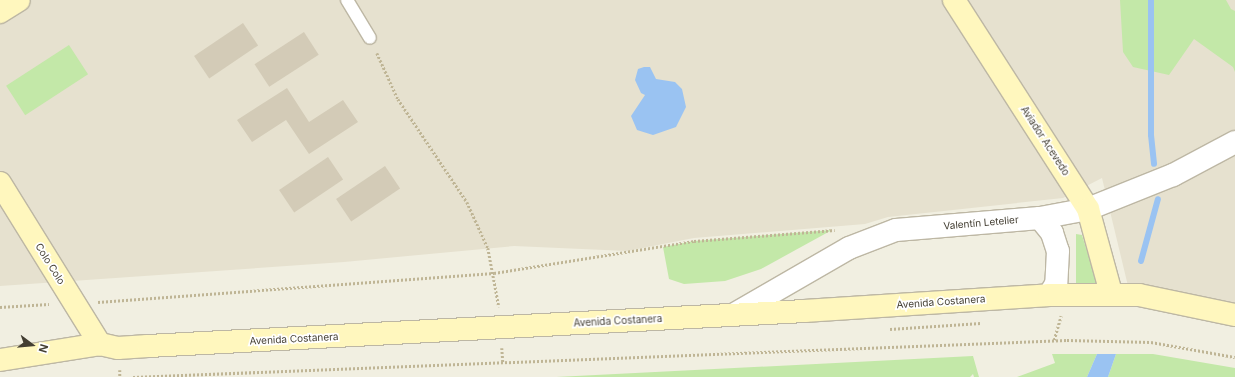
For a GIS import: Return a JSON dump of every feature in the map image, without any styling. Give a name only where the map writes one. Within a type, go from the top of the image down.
[{"type":"main road","points":[[0,12],[19,0]]},
{"type":"main road","name":"Aviador Acevedo","points":[[954,0],[1088,209],[1111,293]]},
{"type":"main road","name":"Colo Colo","points":[[0,183],[100,344]]},
{"type":"main road","name":"Avenida Costanera","points":[[0,360],[100,344],[118,348],[502,328],[1111,293],[1166,299],[1235,315]]},
{"type":"street","name":"Valentín Letelier","points":[[733,315],[849,248],[896,230],[1040,218],[1088,209],[1173,174],[1235,142]]},
{"type":"street","points":[[1040,218],[1052,233],[1058,251],[1056,284],[1058,295]]},
{"type":"lane","points":[[346,0],[370,38]]},
{"type":"path","points":[[370,38],[398,99],[467,202],[488,248],[494,273],[502,328]]},
{"type":"path","points":[[0,307],[494,273],[694,241],[840,230]]},
{"type":"path","points":[[1054,340],[1058,295]]},
{"type":"path","points":[[133,377],[1054,340],[1151,342],[1235,357]]},
{"type":"shaded area","points":[[0,0],[1235,0],[1235,303],[1158,288],[1128,286],[1102,178],[1063,198],[888,217],[865,224],[694,238],[627,251],[514,246],[344,262],[0,286]]},
{"type":"green space","points":[[1120,0],[1226,0],[1231,9],[1235,11],[1235,72],[1233,67],[1194,39],[1169,75],[1133,67],[1123,52]]},
{"type":"green space","points":[[69,45],[88,74],[25,115],[6,86]]},
{"type":"green space","points":[[832,230],[761,269],[725,281],[684,284],[669,279],[663,247],[694,241]]},
{"type":"green space","points":[[1076,234],[1082,235],[1099,289],[1076,288]]},
{"type":"green space","points":[[1052,354],[1097,354],[1087,377],[1017,377],[1055,363]]},
{"type":"green space","points":[[1116,354],[1153,354],[1235,368],[1235,377],[1108,377]]},
{"type":"green space","points":[[973,356],[979,377],[974,377],[973,374],[970,377],[556,377]]},
{"type":"water","points":[[650,67],[656,79],[675,82],[682,89],[686,107],[676,127],[653,135],[637,130],[631,116],[645,95],[641,93],[635,80],[638,69]]},
{"type":"water","points":[[1097,354],[1116,354],[1108,377],[1087,377]]},
{"type":"building","points":[[243,23],[258,45],[209,78],[194,56]]},
{"type":"building","points":[[304,32],[319,55],[269,87],[255,64]]},
{"type":"building","points":[[287,88],[309,122],[343,100],[358,122],[309,154],[286,120],[252,142],[237,120]]},
{"type":"building","points":[[328,157],[343,179],[294,212],[279,190]]},
{"type":"building","points":[[385,166],[400,188],[351,221],[336,199]]},
{"type":"waterway","points":[[1151,0],[1151,135],[1154,164]]},
{"type":"waterway","points":[[1141,261],[1158,199]]}]
